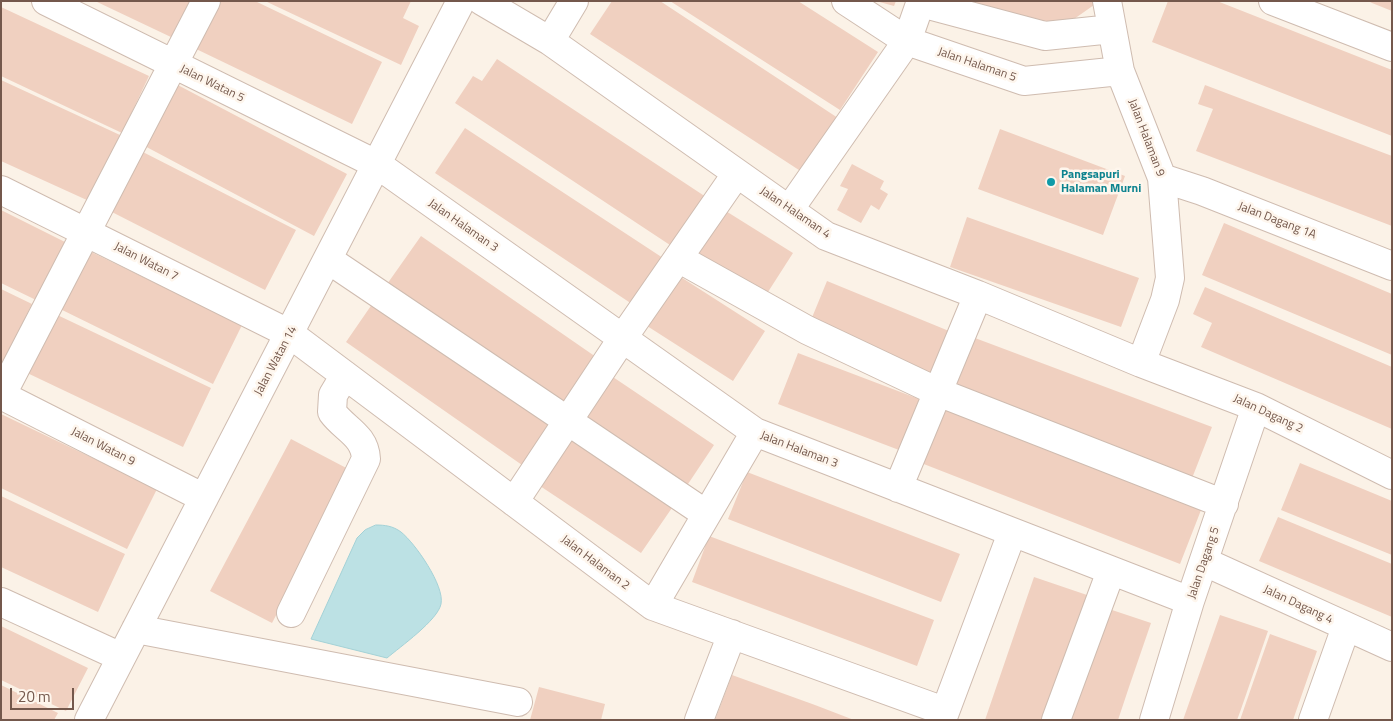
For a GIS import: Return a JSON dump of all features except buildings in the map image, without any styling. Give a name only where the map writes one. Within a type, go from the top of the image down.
[{"type":"street","name":"Jalan Watan 5","points":[[46,1],[378,165]]},
{"type":"street","points":[[1,396],[206,1]]},
{"type":"street","name":"Jalan Watan 14","points":[[88,720],[329,260],[462,1]]},
{"type":"street","name":"Jalan Halaman 4","points":[[482,1],[550,41],[826,236],[978,295],[1141,363]]},
{"type":"street","points":[[550,41],[574,1]]},
{"type":"street","name":"Jalan Halaman 5","points":[[846,1],[907,41],[1024,81],[1120,71]]},
{"type":"street","name":"Jalan Halaman 9","points":[[1107,1],[1120,71],[1162,178],[1170,278],[1165,300],[1141,363]]},
{"type":"street","points":[[1274,1],[1392,48]]},
{"type":"street","points":[[789,210],[907,41],[921,2],[1045,36],[1112,29]]},
{"type":"street","name":"Jalan Halaman 3","points":[[378,165],[755,432],[1190,601]]},
{"type":"street","points":[[514,502],[622,339],[737,173]]},
{"type":"street","name":"Jalan Dagang 1A","points":[[1162,178],[1202,191],[1392,266]]},
{"type":"street","name":"Jalan Watan 7","points":[[1,190],[290,334]]},
{"type":"street","points":[[678,258],[807,330],[938,392],[1224,504]]},
{"type":"street","points":[[329,260],[706,514]]},
{"type":"street","points":[[898,488],[978,295]]},
{"type":"street","name":"Jalan Halaman 2","points":[[290,334],[653,606],[732,634],[943,716]]},
{"type":"street","name":"Jalan Dagang 2","points":[[1141,363],[1256,407],[1392,475]]},
{"type":"street","points":[[290,613],[366,459],[365,448],[359,438],[332,412],[333,395],[344,375]]},
{"type":"street","name":"Jalan Watan 9","points":[[1,396],[204,498]]},
{"type":"street","name":"Jalan Dagang 5","points":[[1154,720],[1190,601],[1205,562],[1256,407]]},
{"type":"street","points":[[653,606],[755,432]]},
{"type":"street","points":[[943,716],[1012,532]]},
{"type":"street","name":"Jalan Dagang 4","points":[[1205,562],[1392,647]]},
{"type":"street","points":[[1056,720],[1112,571]]},
{"type":"street","points":[[1,602],[121,657]]},
{"type":"street","points":[[1313,720],[1346,627]]},
{"type":"street","points":[[136,629],[518,702]]},
{"type":"street","points":[[699,720],[732,634]]},
{"type":"water","points":[[376,525],[395,528],[414,545],[434,576],[441,596],[441,604],[433,618],[387,658],[311,639],[357,538],[365,530]]},
{"type":"place","name":"Pangsapuri Halaman Murni","points":[[1051,182]]}]
